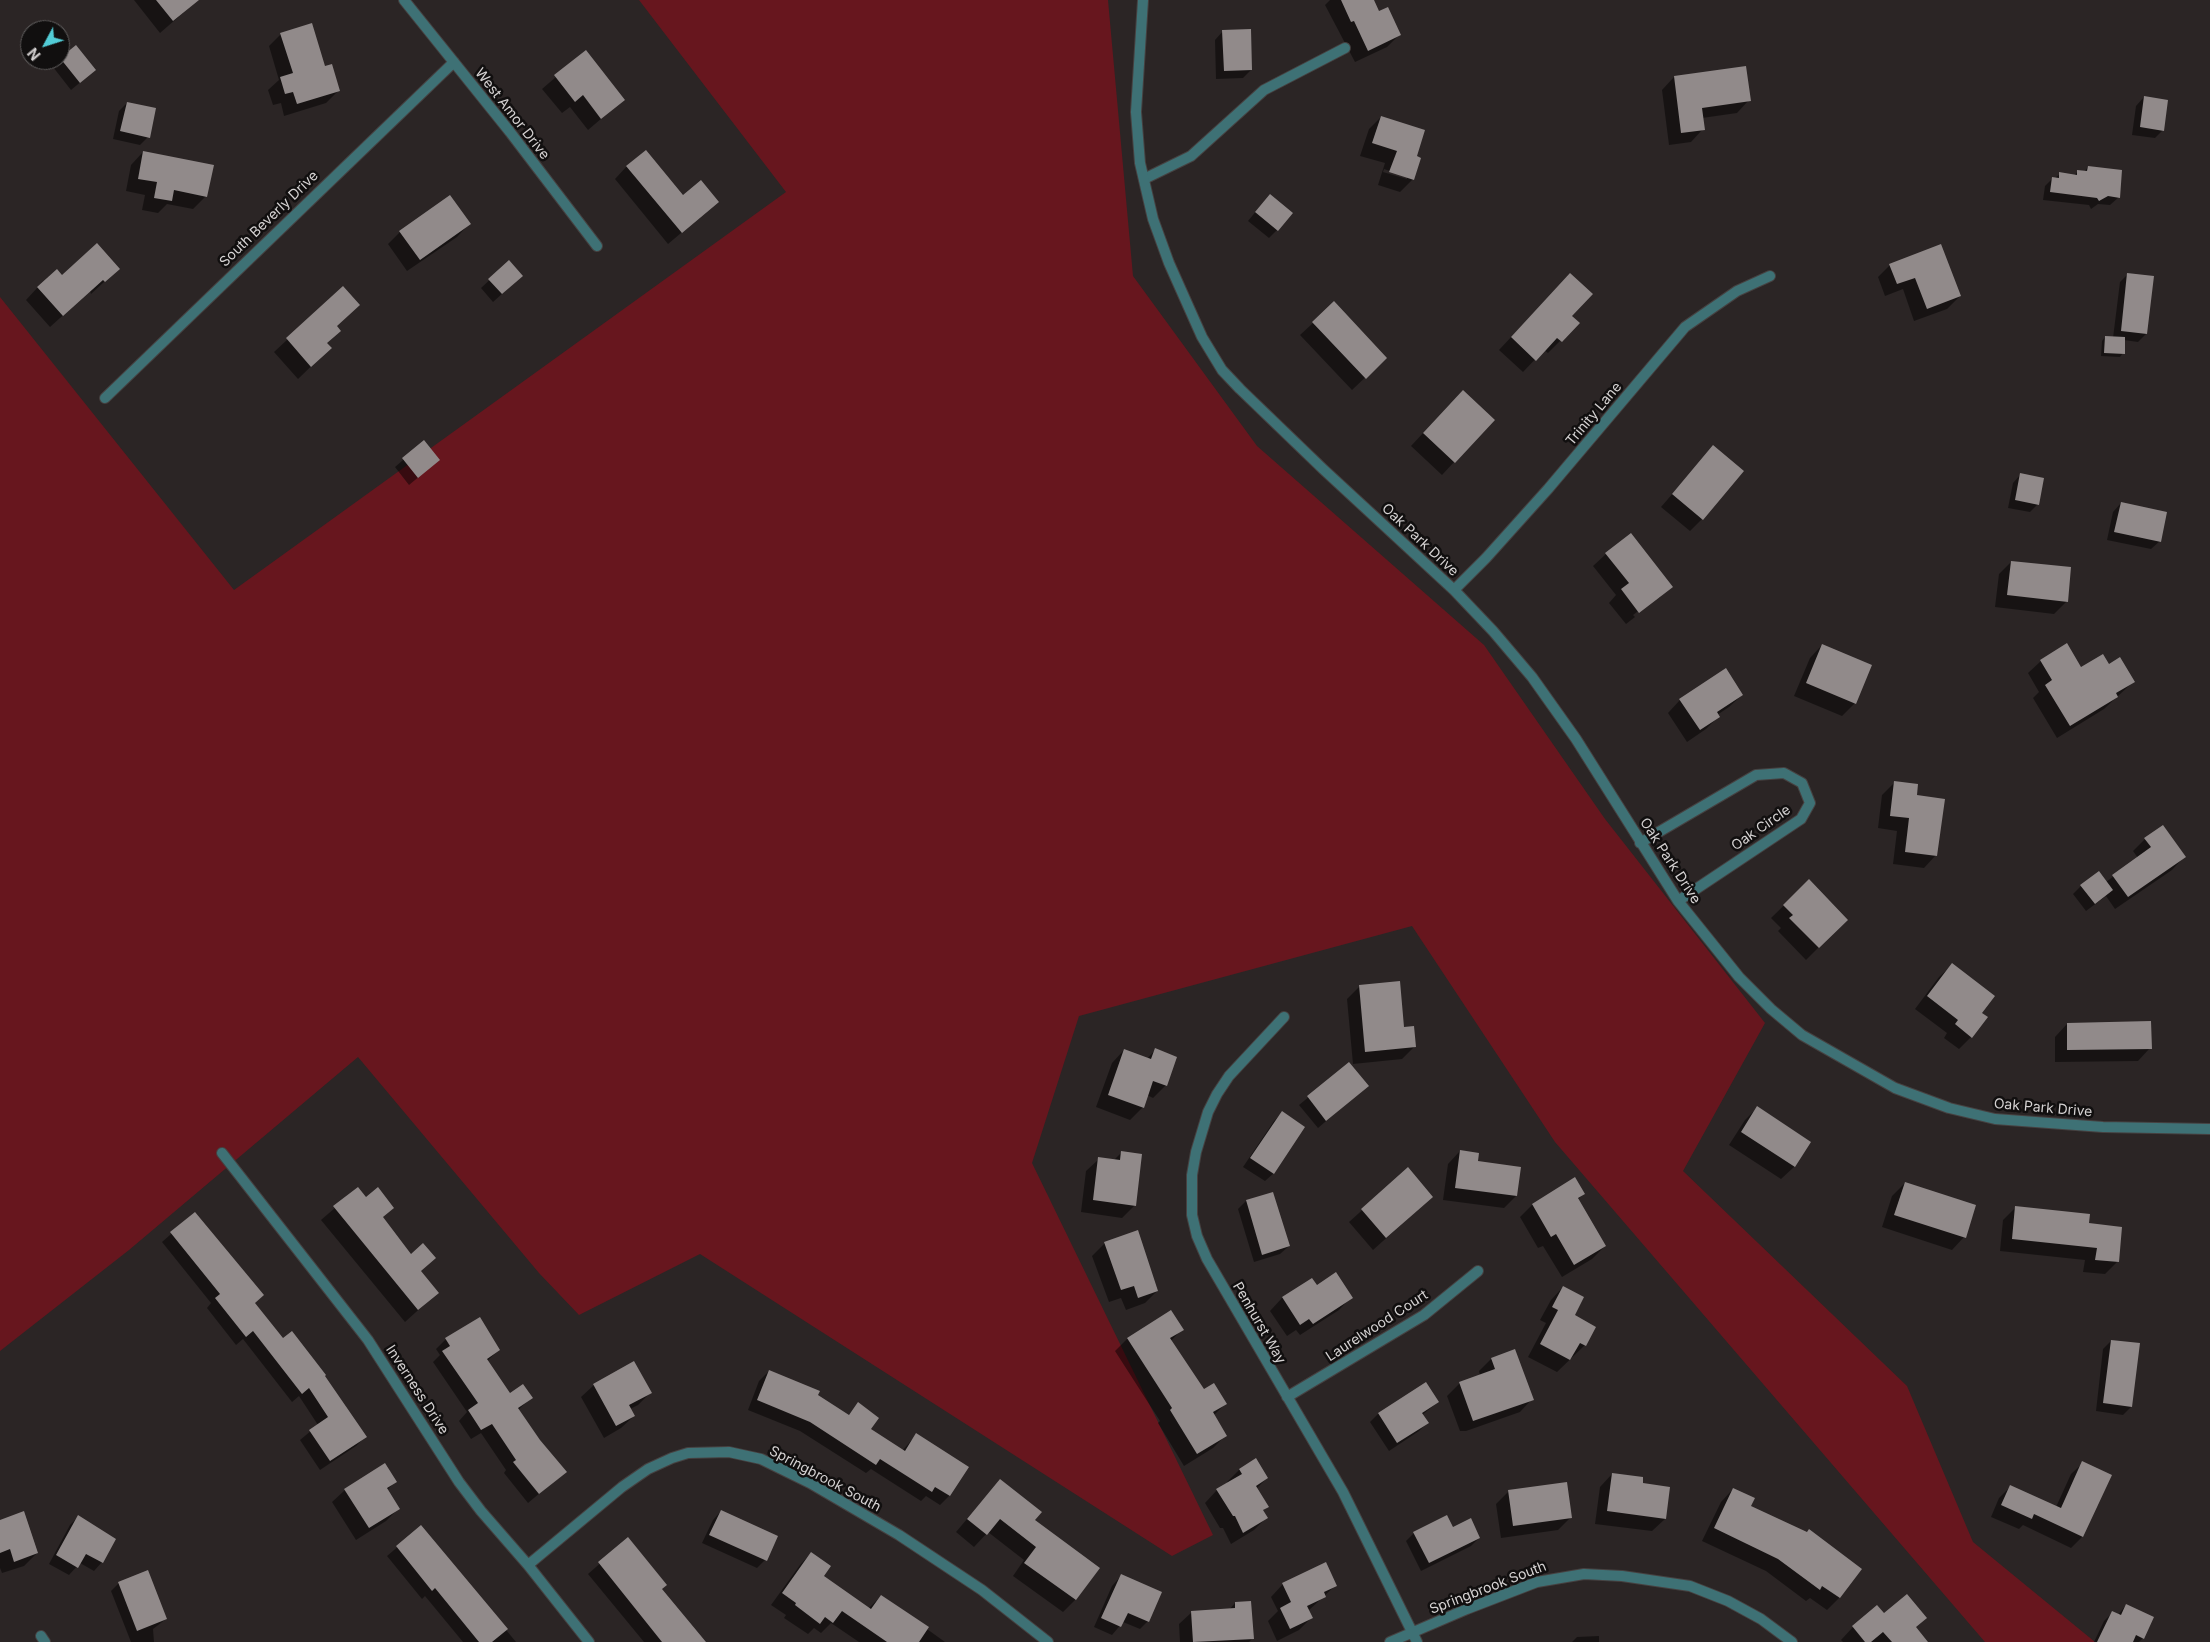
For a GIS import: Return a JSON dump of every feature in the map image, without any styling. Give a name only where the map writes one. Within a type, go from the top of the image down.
[{"type":"street","name":"West Amor Drive","points":[[404,0],[597,246]]},
{"type":"street","name":"Oak Park Drive","points":[[1143,0],[1136,112],[1137,140],[1144,179],[1153,219],[1169,263],[1202,336],[1222,370],[1322,469],[1454,590],[1493,631],[1532,677],[1576,739],[1678,901],[1739,977],[1771,1009],[1802,1035],[1895,1088],[1949,1108],[1995,1119],[2103,1127],[2210,1129]]},
{"type":"street","points":[[1144,179],[1191,156],[1264,90],[1345,48]]},
{"type":"street","name":"South Beverly Drive","points":[[105,398],[454,62]]},
{"type":"street","name":"Trinity Lane","points":[[1454,590],[1486,558],[1548,489],[1685,328],[1737,291],[1770,276]]},
{"type":"street","name":"Oak Circle","points":[[1640,843],[1756,775],[1784,773],[1802,783],[1810,803],[1801,819],[1678,901]]},
{"type":"street","name":"Penhurst Way","points":[[1284,1017],[1230,1076],[1217,1094],[1208,1112],[1192,1175],[1192,1215],[1196,1236],[1207,1259],[1286,1397],[1343,1492],[1415,1637]]},
{"type":"street","name":"Inverness Drive","points":[[222,1153],[368,1340],[460,1482],[481,1511],[528,1565],[589,1642]]},
{"type":"street","name":"Laurelwood Court","points":[[1286,1397],[1424,1315],[1478,1271]]},
{"type":"street","name":"Springbrook South","points":[[528,1565],[622,1487],[648,1469],[688,1453],[729,1452],[761,1459],[810,1483],[899,1535],[982,1590],[1048,1642]]},
{"type":"street","name":"Springbrook South","points":[[1390,1642],[1415,1637],[1537,1582],[1584,1574],[1622,1576],[1690,1586],[1722,1598],[1753,1615],[1792,1642]]},
{"type":"shaded area","points":[[639,0],[1108,0],[1133,276],[1257,446],[1484,645],[1605,819],[1765,1023],[1683,1171],[1907,1386],[1973,1542],[2095,1642],[1985,1642],[1555,1142],[1412,926],[1079,1016],[1032,1163],[1213,1535],[1172,1556],[700,1254],[579,1315],[539,1273],[358,1057],[129,1250],[0,1351],[0,297],[234,590],[786,192]]},
{"type":"building","points":[[156,0],[199,0],[173,21]]},
{"type":"building","points":[[1341,0],[1374,0],[1379,11],[1388,7],[1401,35],[1368,51],[1354,21],[1351,22]]},
{"type":"building","points":[[312,23],[325,66],[332,64],[340,91],[297,104],[293,92],[285,94],[280,77],[293,73],[280,33]]},
{"type":"building","points":[[1251,29],[1252,70],[1224,71],[1222,30]]},
{"type":"building","points":[[76,45],[96,70],[80,83],[70,70],[70,50]]},
{"type":"building","points":[[586,50],[625,100],[601,119],[583,95],[575,102],[554,75]]},
{"type":"building","points":[[1746,66],[1751,101],[1702,108],[1705,130],[1681,133],[1674,76]]},
{"type":"building","points":[[2144,96],[2168,100],[2164,131],[2140,127]]},
{"type":"building","points":[[127,102],[156,108],[150,138],[120,131]]},
{"type":"building","points":[[1381,116],[1425,130],[1417,156],[1421,158],[1414,180],[1389,172],[1397,151],[1372,143]]},
{"type":"building","points":[[646,150],[683,195],[701,180],[719,202],[682,233],[626,166]]},
{"type":"building","points":[[143,151],[214,165],[207,197],[174,190],[172,201],[154,198],[157,182],[138,179]]},
{"type":"building","points":[[2088,166],[2122,170],[2120,198],[2108,196],[2099,201],[2097,198],[2050,192],[2052,177],[2059,178],[2059,172],[2077,175],[2077,170],[2087,171]]},
{"type":"building","points":[[1270,194],[1293,213],[1278,231],[1255,212]]},
{"type":"building","points":[[450,195],[471,224],[420,260],[399,231]]},
{"type":"building","points":[[97,243],[120,269],[105,282],[103,280],[63,316],[37,287],[57,269],[62,275]]},
{"type":"building","points":[[1941,244],[1961,296],[1927,309],[1915,278],[1897,284],[1889,264]]},
{"type":"building","points":[[509,260],[523,276],[502,294],[488,279]]},
{"type":"building","points":[[1570,273],[1593,294],[1572,316],[1580,323],[1562,342],[1557,338],[1536,361],[1511,337]]},
{"type":"building","points":[[2127,273],[2154,276],[2147,334],[2121,331]]},
{"type":"building","points":[[343,286],[360,305],[337,326],[341,331],[327,343],[332,348],[311,367],[286,338]]},
{"type":"building","points":[[1334,301],[1387,358],[1366,379],[1312,322]]},
{"type":"building","points":[[2105,336],[2125,337],[2125,354],[2104,353]]},
{"type":"building","points":[[1463,390],[1495,420],[1455,463],[1423,433]]},
{"type":"building","points":[[424,440],[440,460],[418,478],[402,458]]},
{"type":"building","points":[[1713,445],[1744,471],[1703,520],[1672,494]]},
{"type":"building","points":[[2020,473],[2044,478],[2039,505],[2015,500]]},
{"type":"building","points":[[2121,502],[2167,512],[2161,542],[2114,532]]},
{"type":"building","points":[[1631,533],[1673,587],[1639,613],[1621,589],[1629,583],[1605,553]]},
{"type":"building","points":[[2011,561],[2071,567],[2068,602],[2007,595]]},
{"type":"building","points":[[2067,643],[2081,667],[2103,654],[2109,664],[2120,657],[2135,682],[2116,693],[2118,697],[2070,726],[2045,685],[2052,680],[2040,660]]},
{"type":"building","points":[[1822,644],[1872,665],[1856,704],[1806,683]]},
{"type":"building","points":[[1726,668],[1743,695],[1717,712],[1720,717],[1700,730],[1679,699]]},
{"type":"building","points":[[1894,781],[1918,784],[1917,795],[1945,799],[1937,856],[1905,852],[1909,818],[1890,816]]},
{"type":"building","points":[[2163,825],[2186,857],[2128,897],[2112,875],[2151,847],[2144,838]]},
{"type":"building","points":[[2099,871],[2113,890],[2095,904],[2080,885]]},
{"type":"building","points":[[1809,879],[1848,920],[1819,948],[1789,918],[1793,915],[1783,905]]},
{"type":"building","points":[[1952,963],[1995,996],[1982,1013],[1988,1017],[1972,1038],[1955,1024],[1958,1020],[1927,996]]},
{"type":"building","points":[[1400,981],[1404,1027],[1414,1026],[1416,1047],[1365,1052],[1359,985]]},
{"type":"building","points":[[2151,1021],[2152,1049],[2067,1050],[2067,1023]]},
{"type":"building","points":[[1155,1048],[1177,1057],[1167,1086],[1153,1081],[1144,1108],[1108,1095],[1124,1049],[1151,1059]]},
{"type":"building","points":[[1349,1062],[1369,1086],[1326,1121],[1307,1096]]},
{"type":"building","points":[[1757,1106],[1811,1142],[1795,1167],[1741,1132]]},
{"type":"building","points":[[1282,1111],[1305,1127],[1274,1174],[1250,1158]]},
{"type":"building","points":[[1460,1150],[1479,1153],[1478,1161],[1521,1167],[1517,1196],[1455,1188]]},
{"type":"building","points":[[1121,1151],[1142,1154],[1136,1206],[1093,1200],[1098,1157],[1120,1160]]},
{"type":"building","points":[[1408,1167],[1433,1197],[1386,1238],[1361,1209]]},
{"type":"building","points":[[1575,1177],[1585,1194],[1578,1198],[1606,1246],[1574,1265],[1556,1234],[1551,1237],[1532,1204]]},
{"type":"building","points":[[1905,1182],[1976,1205],[1966,1238],[1894,1215]]},
{"type":"building","points":[[358,1187],[366,1197],[378,1187],[394,1208],[383,1217],[411,1254],[423,1243],[436,1258],[421,1271],[439,1293],[418,1310],[333,1206]]},
{"type":"building","points":[[1273,1192],[1290,1246],[1262,1255],[1246,1200]]},
{"type":"building","points":[[2015,1206],[2090,1214],[2089,1223],[2122,1227],[2119,1262],[2095,1260],[2097,1248],[2012,1239]]},
{"type":"building","points":[[195,1212],[264,1295],[255,1303],[283,1338],[292,1331],[326,1375],[367,1437],[330,1461],[309,1430],[328,1417],[309,1388],[302,1394],[253,1331],[246,1337],[215,1298],[220,1294],[170,1232]]},
{"type":"building","points":[[1138,1230],[1158,1291],[1138,1298],[1134,1286],[1121,1290],[1104,1242]]},
{"type":"building","points":[[1336,1272],[1353,1298],[1313,1324],[1309,1319],[1300,1325],[1282,1297],[1312,1278],[1317,1285]]},
{"type":"building","points":[[1563,1286],[1584,1297],[1575,1315],[1596,1327],[1586,1346],[1580,1343],[1570,1360],[1540,1344],[1558,1310],[1552,1307]]},
{"type":"building","points":[[1171,1310],[1184,1330],[1170,1338],[1204,1389],[1214,1383],[1227,1404],[1213,1412],[1227,1436],[1197,1454],[1170,1410],[1172,1408],[1127,1338]]},
{"type":"building","points":[[480,1317],[500,1350],[487,1359],[510,1393],[523,1384],[533,1398],[518,1408],[540,1440],[567,1472],[539,1494],[513,1462],[516,1460],[492,1424],[481,1430],[468,1410],[478,1403],[442,1351],[450,1346],[445,1338]]},
{"type":"building","points":[[2111,1340],[2140,1343],[2132,1407],[2103,1403]]},
{"type":"building","points":[[1515,1349],[1534,1400],[1473,1421],[1459,1382],[1495,1369],[1491,1358]]},
{"type":"building","points":[[634,1361],[652,1393],[629,1405],[635,1416],[616,1426],[593,1384]]},
{"type":"building","points":[[769,1370],[820,1391],[818,1395],[849,1415],[858,1402],[879,1418],[871,1429],[905,1451],[916,1433],[969,1467],[950,1496],[935,1487],[932,1492],[880,1459],[876,1465],[810,1422],[757,1400]]},
{"type":"building","points":[[1426,1382],[1439,1402],[1422,1413],[1429,1423],[1397,1443],[1378,1413]]},
{"type":"building","points":[[1256,1458],[1268,1478],[1256,1486],[1269,1507],[1263,1510],[1268,1518],[1243,1533],[1235,1516],[1233,1516],[1216,1489],[1242,1474],[1239,1469]]},
{"type":"building","points":[[2082,1461],[2112,1475],[2083,1537],[2034,1514],[2032,1519],[2001,1505],[2010,1485],[2061,1508]]},
{"type":"building","points":[[385,1463],[397,1482],[387,1488],[400,1509],[369,1528],[344,1489]]},
{"type":"building","points":[[1612,1473],[1643,1477],[1643,1483],[1670,1487],[1666,1519],[1607,1511]]},
{"type":"building","points":[[1000,1479],[1042,1512],[1035,1520],[1100,1568],[1076,1600],[1024,1563],[1036,1547],[1000,1519],[987,1535],[967,1519]]},
{"type":"building","points":[[1567,1482],[1572,1518],[1513,1526],[1508,1490]]},
{"type":"building","points":[[1733,1488],[1755,1498],[1751,1506],[1807,1532],[1809,1529],[1862,1569],[1840,1598],[1822,1586],[1820,1590],[1778,1559],[1714,1528]]},
{"type":"building","points":[[721,1510],[778,1536],[767,1561],[709,1535]]},
{"type":"building","points":[[24,1511],[38,1553],[14,1562],[10,1549],[0,1553],[0,1520]]},
{"type":"building","points":[[78,1515],[116,1539],[103,1563],[86,1554],[78,1568],[56,1555]]},
{"type":"building","points":[[1447,1515],[1453,1527],[1471,1518],[1480,1538],[1429,1563],[1413,1532]]},
{"type":"building","points":[[421,1525],[508,1629],[492,1642],[479,1642],[435,1588],[432,1591],[396,1546]]},
{"type":"building","points":[[628,1537],[667,1585],[662,1589],[706,1642],[662,1642],[598,1562]]},
{"type":"building","points":[[811,1552],[831,1566],[824,1576],[871,1609],[881,1595],[929,1627],[919,1642],[887,1642],[842,1611],[833,1623],[825,1617],[820,1624],[795,1605],[796,1603],[782,1593]]},
{"type":"building","points":[[1326,1562],[1337,1586],[1324,1592],[1326,1597],[1307,1606],[1313,1618],[1290,1629],[1280,1608],[1291,1602],[1282,1583]]},
{"type":"building","points":[[148,1570],[167,1619],[137,1631],[118,1582]]},
{"type":"building","points":[[1121,1574],[1162,1592],[1149,1622],[1128,1613],[1121,1627],[1101,1618]]},
{"type":"building","points":[[1907,1594],[1927,1618],[1916,1627],[1928,1642],[1892,1642],[1883,1632],[1871,1642],[1865,1642],[1852,1626],[1877,1605],[1884,1613]]},
{"type":"building","points":[[1251,1601],[1254,1639],[1193,1642],[1191,1611],[1235,1608],[1235,1602]]},
{"type":"building","points":[[2126,1604],[2154,1617],[2144,1639],[2136,1635],[2133,1642],[2097,1642],[2112,1611],[2121,1615]]}]
